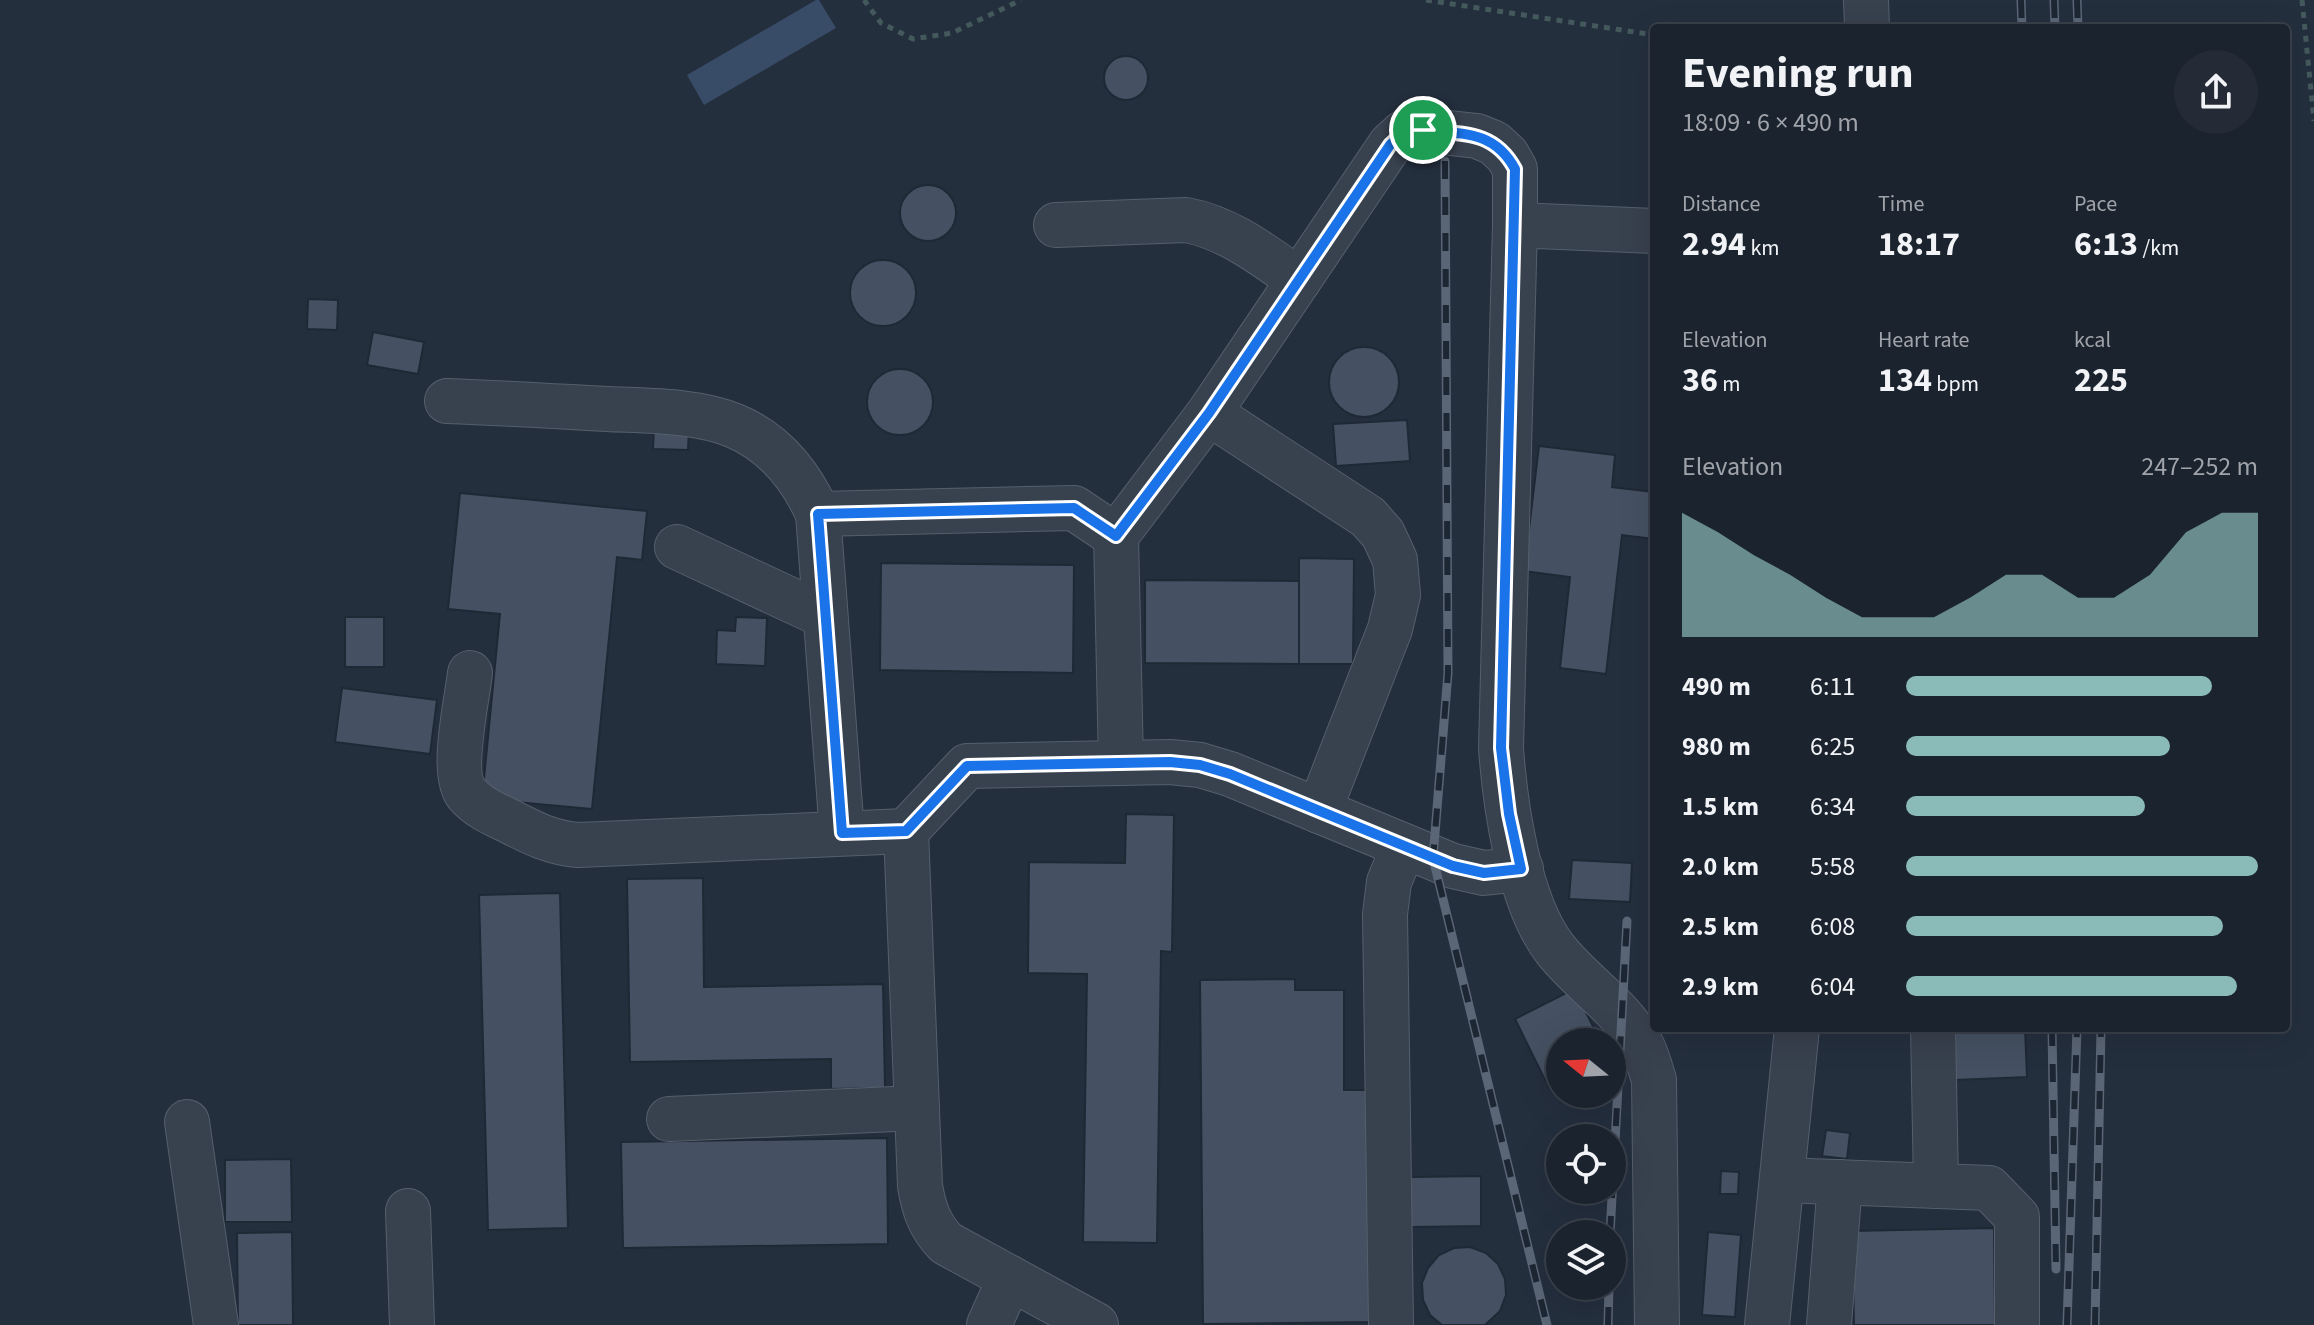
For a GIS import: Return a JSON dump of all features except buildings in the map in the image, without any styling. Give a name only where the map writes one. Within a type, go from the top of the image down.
[{"type":"street","points":[[1866,0],[1867,24]]},
{"type":"street","points":[[1121,763],[1116,536],[1209,413],[1390,145],[1403,133],[1423,130],[1477,136],[1494,143],[1507,155],[1515,169],[1501,748],[1509,814],[1534,911],[1552,946],[1636,1035],[1654,1080],[1657,1325]]},
{"type":"street","points":[[1056,225],[1186,220],[1206,224],[1244,242],[1299,280]]},
{"type":"street","points":[[1515,225],[1650,231]]},
{"type":"street","points":[[447,401],[657,411],[697,417],[735,426],[789,465],[806,488],[818,514],[842,833]]},
{"type":"street","points":[[1209,413],[1368,517],[1383,534],[1395,560],[1398,595],[1390,629],[1319,811]]},
{"type":"street","points":[[818,514],[1074,508],[1116,536]]},
{"type":"street","points":[[677,547],[825,616]]},
{"type":"street","points":[[470,673],[459,773],[465,792],[479,806],[537,836],[558,843],[578,845],[906,831],[967,766],[1170,762],[1200,765],[1230,774],[1469,871],[1484,873],[1521,869]]},
{"type":"street","points":[[906,831],[920,1186],[924,1208],[933,1229],[946,1243],[1096,1325]]},
{"type":"street","points":[[1391,1325],[1385,914],[1389,882],[1404,846]]},
{"type":"street","points":[[1767,1325],[1797,1032]]},
{"type":"street","points":[[1933,1032],[1936,1186]]},
{"type":"street","points":[[669,1119],[917,1108]]},
{"type":"street","points":[[187,1122],[216,1325]]},
{"type":"street","points":[[1782,1180],[1989,1188],[2017,1217],[2017,1325]]},
{"type":"street","points":[[1829,1325],[1840,1182]]},
{"type":"street","points":[[408,1211],[412,1325]]},
{"type":"street","points":[[989,1325],[1010,1278]]},
{"type":"path","points":[[864,0],[881,23],[913,39],[952,33],[1021,0]]},
{"type":"path","points":[[1426,0],[1650,34]]},
{"type":"path","points":[[2302,0],[2314,121]]},
{"type":"water","points":[[819,0],[836,28],[704,105],[687,75]]},
{"type":"railway","points":[[2021,0],[2022,24]]},
{"type":"railway","points":[[2054,0],[2055,24]]},
{"type":"railway","points":[[2077,0],[2078,24]]},
{"type":"railway","points":[[1445,161],[1448,673],[1433,858],[1547,1325]]},
{"type":"railway","points":[[1611,1220],[1627,921]]},
{"type":"railway","points":[[2052,1032],[2056,1269]]},
{"type":"railway","points":[[2067,1325],[2077,1032]]},
{"type":"railway","points":[[2095,1325],[2101,1032]]},
{"type":"railway","points":[[1608,1325],[1609,1300]]},
{"type":"route","points":[[1423,130],[1477,136],[1494,143],[1507,155],[1515,169],[1501,748],[1503,780],[1521,869],[1484,873],[1469,871],[1230,774],[1200,765],[1170,762],[967,766],[906,831],[842,833],[818,514],[1074,508],[1116,536],[1209,413],[1390,145],[1403,133],[1423,130]]}]
